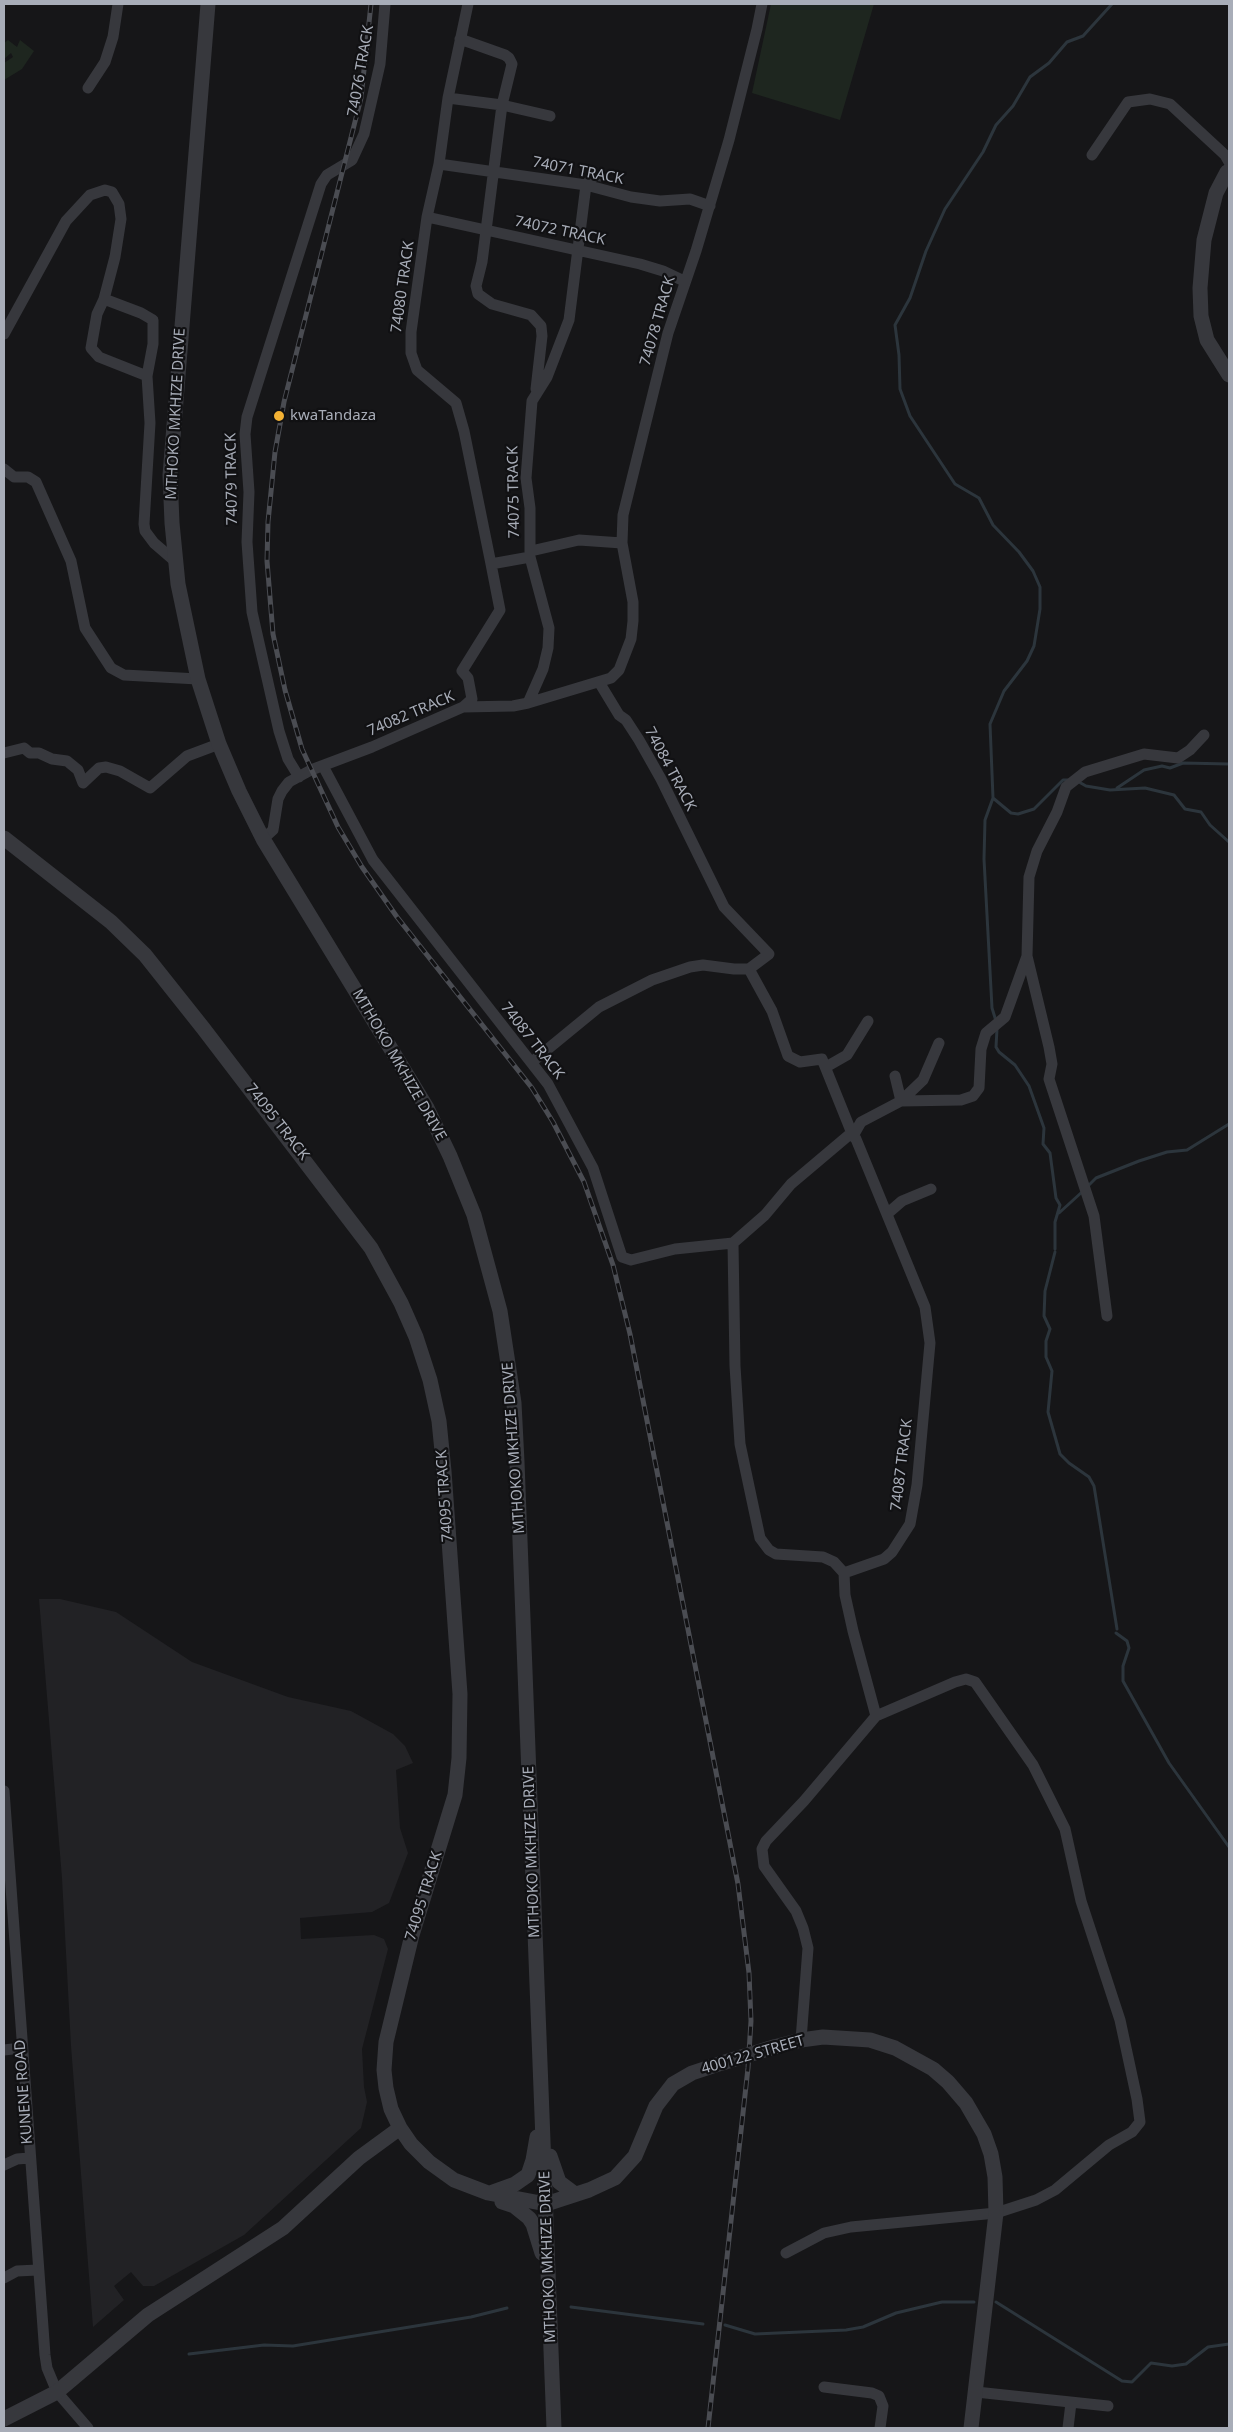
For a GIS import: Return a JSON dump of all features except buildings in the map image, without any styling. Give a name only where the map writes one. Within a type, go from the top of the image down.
[{"type":"street","points":[[88,88],[105,62],[113,37],[118,4]]},
{"type":"street","name":"MTHOKO MKHIZE DRIVE","points":[[208,4],[170,475],[176,562],[186,627],[198,680],[219,744],[239,791],[263,839],[427,1108],[450,1156],[474,1215],[500,1311],[508,1353],[516,1442],[554,2428]]},
{"type":"street","name":"74076 TRACK","points":[[321,184],[327,175],[352,160],[364,134],[380,64],[385,4]]},
{"type":"street","name":"74080 TRACK","points":[[463,707],[472,699],[468,678],[462,671],[500,610],[464,431],[456,403],[418,370],[411,353],[411,332],[427,217],[439,164],[448,98],[468,4]]},
{"type":"street","name":"74078 TRACK","points":[[627,651],[633,621],[633,602],[622,543],[623,515],[668,333],[710,206],[734,122],[762,4]]},
{"type":"street","points":[[460,39],[509,58],[512,64],[502,105],[482,262],[476,286],[478,294],[495,306],[531,315],[540,326],[542,336],[538,381],[532,401]]},
{"type":"street","points":[[448,98],[502,105],[550,116]]},
{"type":"street","points":[[1092,155],[1128,102],[1150,100],[1170,104],[1226,155],[1229,167],[1216,192],[1204,240],[1200,288],[1201,316],[1207,340],[1229,375]]},
{"type":"street","name":"74071 TRACK","points":[[439,164],[493,170],[586,185],[631,197],[660,200],[690,199],[710,206]]},
{"type":"street","points":[[586,185],[595,175],[602,176]]},
{"type":"street","name":"74079 TRACK","points":[[299,777],[288,758],[278,731],[252,612],[247,542],[249,492],[245,434],[248,417],[321,184]]},
{"type":"street","name":"74075 TRACK","points":[[528,703],[543,669],[548,648],[549,628],[530,554],[530,508],[526,478],[532,401],[547,377],[569,320],[586,185]]},
{"type":"street","points":[[4,334],[61,229],[90,195],[105,190],[112,192],[121,211],[115,257],[104,299],[97,314],[91,342],[93,352],[99,357],[147,376]]},
{"type":"street","name":"74072 TRACK","points":[[427,217],[577,249],[663,271],[684,281]]},
{"type":"street","points":[[104,299],[141,313],[153,320],[153,344],[147,376],[150,423],[144,524],[145,530],[154,543],[176,562]]},
{"type":"street","points":[[4,470],[14,477],[33,478],[71,561],[85,628],[111,668],[124,674],[198,680]]},
{"type":"street","points":[[491,564],[579,540],[622,543]]},
{"type":"street","name":"74082 TRACK","points":[[263,839],[273,830],[278,799],[289,782],[463,707],[513,706],[611,678],[619,670],[627,651]]},
{"type":"street","name":"74084 TRACK","points":[[599,682],[619,715],[626,720],[661,779],[724,907],[768,954],[750,969]]},
{"type":"street","points":[[1107,1316],[1094,1216],[1049,1079],[1052,1064],[1049,1047],[1027,956],[1029,877],[1038,851],[1058,812],[1066,787],[1085,772],[1144,754],[1178,758],[1190,750],[1204,735]]},
{"type":"street","points":[[4,753],[24,748],[30,753],[39,753],[52,759],[67,761],[78,770],[83,783],[100,768],[106,767],[120,771],[150,788],[187,756],[219,744]]},
{"type":"street","name":"74087 TRACK","points":[[323,766],[373,860],[548,1084],[594,1168],[622,1257],[626,1260],[631,1260],[674,1248],[734,1243]]},
{"type":"street","name":"74095 TRACK","points":[[4,838],[111,922],[145,956],[209,1035],[371,1248],[401,1303],[416,1337],[430,1380],[439,1421],[460,1694],[459,1758],[455,1795],[412,1936],[386,2042],[384,2070],[386,2088],[391,2109],[400,2128],[411,2144],[429,2162],[469,2188],[546,2204]]},
{"type":"street","points":[[901,1101],[967,1099],[977,1092],[980,1078],[981,1049],[986,1033],[1005,1017],[1027,956]]},
{"type":"street","points":[[532,1062],[599,1007],[652,980],[703,965],[734,970],[750,969],[772,1011],[788,1056],[800,1062],[822,1059],[826,1067],[847,1055],[868,1020]]},
{"type":"street","points":[[876,1716],[853,1631],[844,1573],[834,1562],[823,1556],[776,1554],[769,1550],[760,1538],[740,1444],[735,1366],[734,1243],[765,1215],[791,1184],[849,1135],[853,1136],[861,1122],[901,1101],[923,1080],[939,1043]]},
{"type":"street","name":"74087 TRACK","points":[[826,1067],[925,1307],[928,1322],[929,1350],[917,1485],[910,1524],[892,1552],[873,1564],[844,1573]]},
{"type":"street","points":[[895,1076],[901,1101]]},
{"type":"street","points":[[887,1214],[902,1200],[932,1189]]},
{"type":"street","points":[[786,2254],[824,2233],[851,2227],[996,2213],[1036,2200],[1055,2190],[1109,2146],[1137,2127],[1140,2115],[1120,2020],[1081,1901],[1065,1829],[1033,1765],[980,1687],[974,1682],[966,1679],[876,1716],[810,1794],[766,1841],[762,1849],[764,1866],[796,1911],[808,1948],[801,2040]]},
{"type":"street","name":"KUNENE ROAD","points":[[4,1791],[21,2048],[45,2355],[47,2368],[57,2392],[88,2428]]},
{"type":"street","name":"400122 STREET","points":[[546,2204],[603,2184],[622,2170],[635,2156],[656,2106],[673,2084],[684,2077],[722,2063],[801,2040],[848,2037],[870,2040],[895,2048],[933,2069],[966,2103],[984,2134],[991,2154],[995,2177],[996,2213],[971,2428]]},
{"type":"street","points":[[4,2050],[21,2048]]},
{"type":"street","points":[[488,2193],[522,2180],[531,2170],[542,2100]]},
{"type":"street","points":[[4,2418],[57,2392],[148,2315],[283,2228],[358,2158],[400,2128]]},
{"type":"street","points":[[544,2136],[559,2182],[575,2194]]},
{"type":"street","points":[[4,2164],[17,2159],[29,2158]]},
{"type":"street","points":[[469,2188],[514,2206],[529,2218],[536,2234],[548,2279]]},
{"type":"street","points":[[4,2278],[17,2271],[38,2270]]},
{"type":"street","points":[[824,2388],[879,2396],[883,2402],[880,2428]]},
{"type":"street","points":[[976,2392],[1108,2406]]},
{"type":"street","points":[[1068,2428],[1071,2403]]},
{"type":"shaded area","points":[[771,4],[874,4],[840,120],[752,93]]},
{"type":"shaded area","points":[[8,40],[17,47],[20,40],[34,51],[22,69],[4,80],[4,63],[13,57],[11,53],[4,59],[4,43]]},
{"type":"shaded area","points":[[39,1599],[60,1599],[116,1612],[192,1662],[288,1697],[351,1711],[393,1734],[405,1746],[413,1763],[396,1770],[400,1828],[408,1853],[389,1903],[372,1912],[300,1918],[301,1939],[374,1935],[384,1939],[388,1949],[362,2049],[364,2087],[367,2102],[361,2128],[244,2235],[154,2286],[143,2286],[131,2272],[114,2286],[124,2300],[93,2327],[71,2046],[62,1878]]},
{"type":"waterway","points":[[996,1021],[992,1008],[984,859],[985,820],[993,798],[990,724],[1004,691],[1027,661],[1034,646],[1040,609],[1040,587],[1033,571],[1019,552],[993,525],[979,498],[955,484],[910,416],[900,389],[899,355],[895,325],[910,298],[926,251],[945,209],[983,152],[996,125],[1013,106],[1030,77],[1049,63],[1067,42],[1083,36],[1112,4]]},
{"type":"waterway","points":[[1117,788],[1144,770],[1162,766],[1170,768],[1183,763],[1229,764]]},
{"type":"waterway","points":[[993,798],[1011,813],[1018,814],[1034,809],[1063,780],[1068,780]]},
{"type":"waterway","points":[[1079,782],[1086,786],[1110,790],[1145,788],[1174,795],[1185,809],[1201,812],[1210,825],[1229,842]]},
{"type":"waterway","points":[[997,1029],[996,1047],[999,1052],[1015,1065],[1029,1086],[1044,1128],[1043,1144],[1050,1153],[1056,1198],[1060,1205],[1055,1222],[1055,1249]]},
{"type":"waterway","points":[[1088,1186],[1096,1178],[1139,1161],[1167,1152],[1187,1150],[1229,1124]]},
{"type":"waterway","points":[[1059,1213],[1082,1192]]},
{"type":"waterway","points":[[1055,1252],[1045,1291],[1044,1316],[1050,1329],[1046,1341],[1046,1357],[1052,1371],[1048,1412],[1060,1454],[1089,1477],[1094,1486],[1117,1629]]},
{"type":"waterway","points":[[1116,1633],[1127,1641],[1129,1648],[1123,1666],[1123,1681],[1169,1763],[1229,1847]]},
{"type":"waterway","points":[[725,2325],[755,2334],[846,2330],[863,2327],[896,2313],[942,2302],[974,2302]]},
{"type":"waterway","points":[[996,2302],[1122,2381],[1132,2382],[1151,2363],[1172,2366],[1186,2364],[1208,2347],[1229,2344]]},
{"type":"waterway","points":[[571,2307],[703,2324]]},
{"type":"waterway","points":[[189,2354],[264,2345],[293,2346],[471,2317],[507,2308]]},
{"type":"railway","points":[[371,4],[361,98],[284,402],[275,452],[268,522],[267,561],[273,634],[285,690],[302,749],[338,827],[362,867],[397,917],[532,1088],[553,1122],[584,1182],[613,1265],[630,1334],[738,1884],[749,1973],[751,2021],[748,2068],[708,2428]]},
{"type":"place","name":"kwaTandaza","points":[[279,416]]}]
